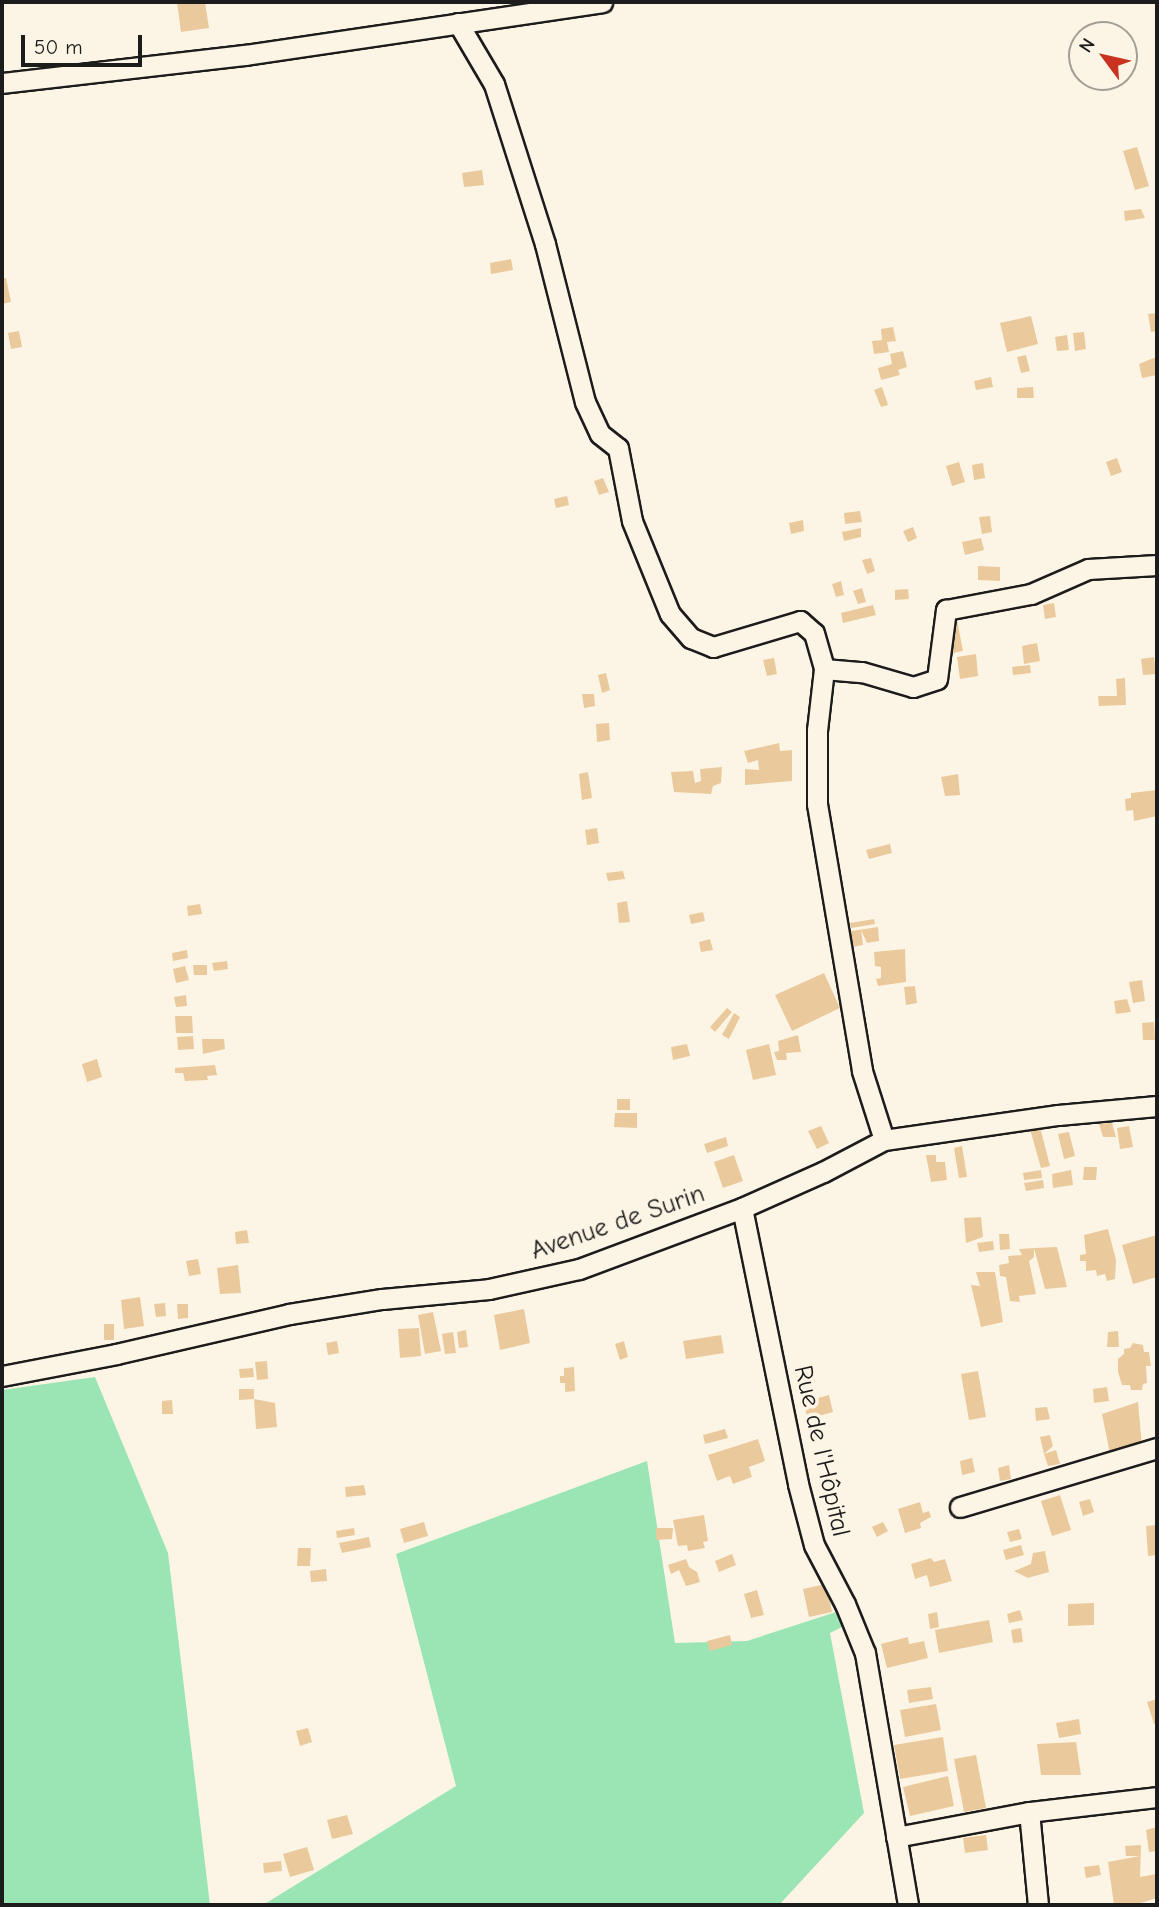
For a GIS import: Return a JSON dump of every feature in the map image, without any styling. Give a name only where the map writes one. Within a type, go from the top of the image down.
[{"type":"street","points":[[2,83],[245,55],[602,2]]},
{"type":"street","points":[[458,23],[494,84],[545,244],[585,402],[600,433],[618,447],[632,521],[670,614],[691,638],[713,647],[800,621],[814,633],[824,669],[816,756],[817,804],[862,1071],[884,1140]]},
{"type":"street","points":[[824,669],[862,672],[913,687],[937,678],[946,610],[1031,594],[1088,569],[1157,565]]},
{"type":"street","name":"Avenue de Surin","points":[[2,1376],[116,1354],[289,1314],[382,1300],[489,1289],[566,1272],[742,1208],[823,1172],[884,1140],[1058,1115],[1157,1106]]},
{"type":"street","name":"Rue de l'Hôpital","points":[[742,1208],[798,1484],[814,1545],[845,1604],[865,1653],[908,1905]]},
{"type":"street","points":[[960,1507],[1157,1448]]},
{"type":"street","points":[[896,1837],[1029,1812],[1157,1797]]},
{"type":"street","points":[[1029,1812],[1038,1905]]},
{"type":"green space","points":[[95,1377],[168,1553],[210,1905],[2,1905],[2,1390]]},
{"type":"green space","points":[[647,1461],[675,1643],[747,1641],[836,1612],[844,1626],[830,1633],[864,1813],[779,1905],[263,1905],[456,1786],[396,1554]]},
{"type":"building","points":[[177,2],[205,2],[209,28],[181,32]]},
{"type":"building","points":[[1137,147],[1149,186],[1135,190],[1123,151]]},
{"type":"building","points":[[482,170],[484,185],[464,187],[462,173]]},
{"type":"building","points":[[1141,209],[1145,218],[1125,221],[1124,211]]},
{"type":"building","points":[[511,259],[513,270],[491,274],[490,263]]},
{"type":"building","points":[[6,278],[11,302],[2,304],[2,279]]},
{"type":"building","points":[[1157,313],[1157,331],[1151,332],[1148,314]]},
{"type":"building","points":[[1031,316],[1038,344],[1007,352],[1000,323]]},
{"type":"building","points":[[893,327],[896,341],[887,342],[889,352],[874,354],[872,341],[882,340],[881,329]]},
{"type":"building","points":[[19,331],[22,347],[11,349],[8,333]]},
{"type":"building","points":[[1084,332],[1086,349],[1075,351],[1073,333]]},
{"type":"building","points":[[1067,335],[1069,350],[1057,351],[1055,337]]},
{"type":"building","points":[[903,351],[907,367],[898,370],[900,375],[881,380],[878,368],[892,364],[890,354]]},
{"type":"building","points":[[1026,355],[1030,371],[1021,373],[1017,357]]},
{"type":"building","points":[[1156,357],[1157,375],[1142,378],[1139,364]]},
{"type":"building","points":[[991,377],[993,387],[976,390],[974,381]]},
{"type":"building","points":[[882,387],[888,405],[881,407],[874,390]]},
{"type":"building","points":[[1033,387],[1034,398],[1017,398],[1017,388]]},
{"type":"building","points":[[1117,458],[1122,472],[1111,476],[1106,462]]},
{"type":"building","points":[[959,462],[965,482],[952,486],[946,466]]},
{"type":"building","points":[[983,463],[985,478],[974,480],[972,465]]},
{"type":"building","points":[[603,478],[609,492],[599,495],[594,481]]},
{"type":"building","points":[[567,496],[569,505],[556,508],[554,499]]},
{"type":"building","points":[[860,511],[862,522],[845,524],[844,513]]},
{"type":"building","points":[[990,516],[992,532],[982,534],[979,517]]},
{"type":"building","points":[[803,520],[804,531],[791,534],[789,523]]},
{"type":"building","points":[[913,527],[917,538],[908,542],[903,531]]},
{"type":"building","points":[[861,528],[861,537],[844,541],[842,532]]},
{"type":"building","points":[[981,538],[984,550],[965,555],[962,542]]},
{"type":"building","points":[[871,558],[875,571],[867,574],[862,560]]},
{"type":"building","points":[[978,566],[1000,567],[1000,581],[978,580]]},
{"type":"building","points":[[841,581],[844,595],[836,597],[832,584]]},
{"type":"building","points":[[862,588],[866,602],[858,604],[853,591]]},
{"type":"building","points":[[908,589],[909,599],[895,600],[895,590]]},
{"type":"building","points":[[1054,603],[1056,617],[1045,619],[1043,605]]},
{"type":"building","points":[[873,605],[876,615],[843,623],[841,613]]},
{"type":"building","points":[[957,620],[963,651],[953,653],[948,624]]},
{"type":"building","points":[[1037,643],[1040,661],[1024,664],[1022,646]]},
{"type":"building","points":[[976,654],[978,676],[960,679],[957,657]]},
{"type":"building","points":[[1154,657],[1156,674],[1143,675],[1141,659]]},
{"type":"building","points":[[774,658],[777,674],[767,676],[763,660]]},
{"type":"building","points":[[1030,665],[1031,673],[1013,675],[1012,667]]},
{"type":"building","points":[[606,673],[610,690],[602,693],[598,675]]},
{"type":"building","points":[[1125,678],[1126,705],[1099,706],[1098,696],[1117,696],[1116,679]]},
{"type":"building","points":[[582,694],[594,694],[595,706],[584,708]]},
{"type":"building","points":[[609,723],[610,740],[597,742],[596,724]]},
{"type":"building","points":[[779,743],[780,751],[792,750],[792,781],[745,785],[745,769],[759,770],[758,760],[748,763],[744,751]]},
{"type":"building","points":[[722,767],[721,783],[713,786],[711,794],[674,792],[671,772],[693,771],[695,783],[701,781],[700,769]]},
{"type":"building","points":[[588,772],[592,798],[582,800],[579,774]]},
{"type":"building","points":[[958,774],[960,795],[945,796],[941,777]]},
{"type":"building","points":[[1157,790],[1157,816],[1134,821],[1133,810],[1126,811],[1125,799],[1131,798],[1131,793]]},
{"type":"building","points":[[597,828],[599,843],[587,845],[585,830]]},
{"type":"building","points":[[890,844],[892,853],[869,859],[866,850]]},
{"type":"building","points":[[623,871],[625,879],[608,881],[606,873]]},
{"type":"building","points":[[627,901],[630,922],[619,923],[617,903]]},
{"type":"building","points":[[200,904],[202,914],[188,916],[187,906]]},
{"type":"building","points":[[703,912],[705,921],[691,924],[689,915]]},
{"type":"building","points":[[874,919],[875,924],[851,928],[850,923]]},
{"type":"building","points":[[878,927],[879,941],[867,943],[861,930],[863,945],[847,948],[845,932]]},
{"type":"building","points":[[710,939],[713,950],[701,952],[699,942]]},
{"type":"building","points":[[905,949],[906,982],[878,986],[876,979],[881,978],[881,967],[875,966],[874,952]]},
{"type":"building","points":[[187,950],[188,958],[173,961],[172,953]]},
{"type":"building","points":[[227,961],[228,969],[214,971],[212,963]]},
{"type":"building","points":[[193,965],[207,965],[207,975],[194,975]]},
{"type":"building","points":[[185,966],[189,980],[176,983],[173,969]]},
{"type":"building","points":[[824,973],[840,1008],[792,1031],[775,995]]},
{"type":"building","points":[[1142,980],[1145,1001],[1133,1003],[1129,982]]},
{"type":"building","points":[[915,986],[917,1003],[906,1005],[904,987]]},
{"type":"building","points":[[186,995],[187,1006],[176,1007],[174,997]]},
{"type":"building","points":[[1127,999],[1131,1012],[1116,1014],[1114,1001]]},
{"type":"building","points":[[727,1008],[732,1012],[715,1032],[710,1027]]},
{"type":"building","points":[[734,1013],[740,1017],[729,1039],[722,1035]]},
{"type":"building","points":[[175,1016],[192,1016],[193,1033],[176,1033]]},
{"type":"building","points":[[1154,1022],[1155,1040],[1143,1040],[1142,1023]]},
{"type":"building","points":[[798,1035],[801,1052],[786,1053],[787,1060],[777,1060],[774,1052],[779,1051],[778,1041]]},
{"type":"building","points":[[193,1036],[194,1049],[178,1050],[177,1037]]},
{"type":"building","points":[[202,1039],[224,1039],[225,1049],[203,1054]]},
{"type":"building","points":[[687,1044],[690,1056],[673,1060],[671,1047]]},
{"type":"building","points":[[769,1044],[776,1075],[753,1080],[746,1050]]},
{"type":"building","points":[[97,1059],[102,1077],[87,1082],[82,1064]]},
{"type":"building","points":[[215,1065],[217,1075],[207,1076],[208,1080],[185,1081],[183,1073],[175,1073],[175,1068]]},
{"type":"building","points":[[617,1099],[630,1099],[630,1110],[617,1110]]},
{"type":"building","points":[[615,1113],[637,1113],[637,1128],[614,1127]]},
{"type":"building","points":[[1112,1123],[1116,1137],[1103,1137],[1099,1124]]},
{"type":"building","points":[[821,1126],[829,1143],[817,1149],[808,1131]]},
{"type":"building","points":[[1129,1126],[1133,1147],[1120,1149],[1117,1128]]},
{"type":"building","points":[[1040,1127],[1050,1166],[1041,1168],[1030,1129]]},
{"type":"building","points":[[1069,1132],[1075,1156],[1064,1159],[1058,1134]]},
{"type":"building","points":[[726,1137],[728,1146],[707,1153],[704,1144]]},
{"type":"building","points":[[962,1146],[967,1177],[959,1178],[954,1148]]},
{"type":"building","points":[[734,1155],[743,1181],[723,1188],[714,1162]]},
{"type":"building","points":[[926,1155],[936,1155],[936,1162],[945,1162],[947,1180],[931,1182]]},
{"type":"building","points":[[1084,1167],[1097,1167],[1096,1180],[1083,1180]]},
{"type":"building","points":[[1041,1170],[1042,1178],[1024,1180],[1023,1173]]},
{"type":"building","points":[[1071,1170],[1073,1185],[1053,1188],[1052,1174]]},
{"type":"building","points":[[1043,1180],[1044,1188],[1026,1191],[1024,1183]]},
{"type":"building","points":[[981,1217],[983,1237],[966,1243],[964,1218]]},
{"type":"building","points":[[1108,1229],[1116,1260],[1115,1279],[1107,1281],[1105,1274],[1097,1276],[1096,1270],[1086,1271],[1086,1261],[1080,1261],[1080,1255],[1086,1254],[1084,1235]]},
{"type":"building","points":[[247,1230],[249,1243],[236,1244],[235,1232]]},
{"type":"building","points":[[999,1234],[1009,1234],[1010,1249],[1000,1250]]},
{"type":"building","points":[[1157,1235],[1157,1277],[1133,1284],[1122,1245]]},
{"type":"building","points":[[993,1241],[994,1250],[979,1252],[977,1243]]},
{"type":"building","points":[[1057,1247],[1067,1287],[1045,1289],[1034,1248]]},
{"type":"building","points":[[1034,1248],[1034,1257],[1029,1261],[1036,1294],[1019,1296],[1020,1302],[1010,1301],[1006,1277],[1000,1276],[999,1265],[1009,1263],[1008,1256],[1022,1255],[1019,1249]]},
{"type":"building","points":[[198,1259],[201,1274],[189,1276],[186,1261]]},
{"type":"building","points":[[238,1265],[241,1293],[220,1294],[217,1268]]},
{"type":"building","points":[[976,1272],[995,1272],[1003,1322],[981,1327],[971,1285],[980,1286]]},
{"type":"building","points":[[140,1297],[144,1326],[124,1329],[121,1300]]},
{"type":"building","points":[[165,1303],[166,1316],[156,1317],[154,1304]]},
{"type":"building","points":[[177,1304],[188,1304],[188,1318],[178,1319]]},
{"type":"building","points":[[524,1309],[530,1343],[500,1350],[494,1315]]},
{"type":"building","points":[[433,1312],[441,1351],[425,1354],[418,1315]]},
{"type":"building","points":[[104,1324],[114,1324],[114,1340],[104,1340]]},
{"type":"building","points":[[419,1328],[421,1356],[400,1358],[398,1329]]},
{"type":"building","points":[[466,1330],[468,1347],[459,1348],[457,1332]]},
{"type":"building","points":[[1118,1331],[1119,1347],[1107,1347],[1108,1332]]},
{"type":"building","points":[[453,1332],[456,1353],[445,1354],[442,1334]]},
{"type":"building","points":[[721,1335],[724,1353],[686,1359],[683,1341]]},
{"type":"building","points":[[337,1341],[339,1353],[328,1355],[326,1343]]},
{"type":"building","points":[[624,1341],[628,1357],[620,1360],[615,1344]]},
{"type":"building","points":[[1133,1343],[1143,1345],[1144,1352],[1149,1352],[1151,1366],[1146,1366],[1147,1383],[1143,1384],[1142,1390],[1131,1390],[1130,1385],[1122,1385],[1118,1372],[1118,1359],[1124,1354],[1124,1349],[1130,1348]]},
{"type":"building","points":[[267,1361],[268,1379],[257,1380],[255,1362]]},
{"type":"building","points":[[574,1367],[575,1391],[565,1392],[565,1383],[560,1383],[560,1376],[564,1376],[564,1368]]},
{"type":"building","points":[[253,1368],[254,1377],[240,1378],[239,1369]]},
{"type":"building","points":[[978,1371],[986,1417],[969,1420],[961,1374]]},
{"type":"building","points":[[813,1372],[815,1382],[798,1385],[796,1376]]},
{"type":"building","points":[[1107,1387],[1109,1401],[1094,1403],[1093,1389]]},
{"type":"building","points":[[239,1389],[254,1389],[254,1399],[239,1400]]},
{"type":"building","points":[[829,1395],[833,1412],[808,1419],[803,1402]]},
{"type":"building","points":[[254,1399],[275,1403],[277,1427],[256,1429]]},
{"type":"building","points":[[172,1400],[173,1414],[162,1414],[162,1401]]},
{"type":"building","points":[[1138,1402],[1142,1447],[1110,1454],[1102,1414]]},
{"type":"building","points":[[1047,1407],[1050,1419],[1036,1421],[1035,1408]]},
{"type":"building","points":[[725,1429],[728,1438],[705,1444],[703,1435]]},
{"type":"building","points":[[1050,1435],[1053,1446],[1044,1454],[1040,1437]]},
{"type":"building","points":[[758,1439],[765,1461],[749,1467],[752,1477],[733,1484],[730,1476],[717,1481],[708,1455]]},
{"type":"building","points":[[1056,1450],[1060,1464],[1048,1466],[1044,1454]]},
{"type":"building","points":[[972,1458],[975,1472],[962,1475],[960,1461]]},
{"type":"building","points":[[1009,1465],[1011,1479],[1000,1481],[998,1468]]},
{"type":"building","points":[[364,1485],[366,1495],[346,1497],[345,1487]]},
{"type":"building","points":[[1060,1495],[1071,1530],[1052,1536],[1041,1501]]},
{"type":"building","points":[[1090,1499],[1094,1512],[1083,1516],[1079,1502]]},
{"type":"building","points":[[920,1502],[923,1513],[929,1511],[931,1517],[920,1523],[921,1528],[905,1533],[898,1509]]},
{"type":"building","points":[[704,1515],[708,1541],[703,1542],[705,1548],[688,1551],[687,1545],[678,1546],[673,1520]]},
{"type":"building","points":[[424,1522],[428,1536],[404,1543],[400,1529]]},
{"type":"building","points":[[883,1522],[888,1531],[877,1537],[872,1527]]},
{"type":"building","points":[[1157,1525],[1157,1555],[1148,1556],[1146,1526]]},
{"type":"building","points":[[354,1528],[355,1535],[337,1538],[336,1531]]},
{"type":"building","points":[[656,1528],[673,1528],[672,1539],[656,1540]]},
{"type":"building","points":[[1019,1529],[1022,1539],[1010,1542],[1007,1532]]},
{"type":"building","points":[[369,1537],[371,1547],[342,1553],[339,1543]]},
{"type":"building","points":[[1021,1545],[1024,1555],[1006,1560],[1003,1550]]},
{"type":"building","points":[[298,1548],[311,1548],[310,1566],[297,1566]]},
{"type":"building","points":[[1045,1551],[1049,1572],[1028,1578],[1014,1571],[1031,1564],[1033,1553]]},
{"type":"building","points":[[732,1554],[736,1565],[719,1572],[715,1561]]},
{"type":"building","points":[[931,1558],[934,1562],[945,1559],[952,1581],[930,1587],[927,1575],[915,1579],[911,1564]]},
{"type":"building","points":[[686,1559],[689,1567],[697,1572],[700,1582],[686,1586],[679,1570],[671,1574],[668,1565]]},
{"type":"building","points":[[326,1569],[327,1581],[311,1582],[310,1571]]},
{"type":"building","points":[[826,1584],[832,1612],[809,1617],[803,1589]]},
{"type":"building","points":[[757,1590],[764,1615],[751,1618],[744,1594]]},
{"type":"building","points":[[1094,1603],[1094,1625],[1068,1626],[1068,1604]]},
{"type":"building","points":[[1020,1610],[1023,1620],[1009,1623],[1007,1614]]},
{"type":"building","points":[[937,1612],[939,1627],[930,1629],[928,1614]]},
{"type":"building","points":[[989,1620],[993,1642],[939,1653],[935,1630]]},
{"type":"building","points":[[1021,1628],[1023,1642],[1013,1643],[1011,1630]]},
{"type":"building","points":[[730,1635],[732,1645],[710,1651],[707,1641]]},
{"type":"building","points":[[908,1637],[909,1644],[924,1641],[928,1658],[887,1668],[881,1644]]},
{"type":"building","points":[[931,1687],[933,1699],[909,1703],[907,1690]]},
{"type":"building","points":[[1157,1699],[1157,1723],[1154,1724],[1147,1702]]},
{"type":"building","points":[[936,1704],[941,1730],[905,1737],[900,1710]]},
{"type":"building","points":[[1079,1719],[1081,1734],[1059,1738],[1056,1723]]},
{"type":"building","points":[[308,1728],[312,1742],[300,1746],[296,1731]]},
{"type":"building","points":[[943,1737],[948,1771],[900,1779],[894,1745]]},
{"type":"building","points":[[1076,1742],[1081,1775],[1041,1775],[1037,1744]]},
{"type":"building","points":[[976,1755],[986,1808],[964,1812],[954,1759]]},
{"type":"building","points":[[948,1776],[954,1806],[910,1816],[903,1787]]},
{"type":"building","points":[[347,1815],[353,1834],[332,1839],[327,1820]]},
{"type":"building","points":[[1157,1827],[1157,1851],[1149,1852],[1146,1830]]},
{"type":"building","points":[[986,1835],[988,1850],[965,1853],[963,1838]]},
{"type":"building","points":[[1141,1845],[1140,1877],[1156,1874],[1157,1898],[1134,1905],[1114,1905],[1108,1862],[1140,1856],[1126,1856],[1125,1846]]},
{"type":"building","points":[[307,1847],[314,1870],[290,1877],[283,1854]]},
{"type":"building","points":[[281,1861],[282,1871],[264,1873],[263,1863]]},
{"type":"building","points":[[1099,1865],[1101,1875],[1086,1878],[1084,1867]]}]
